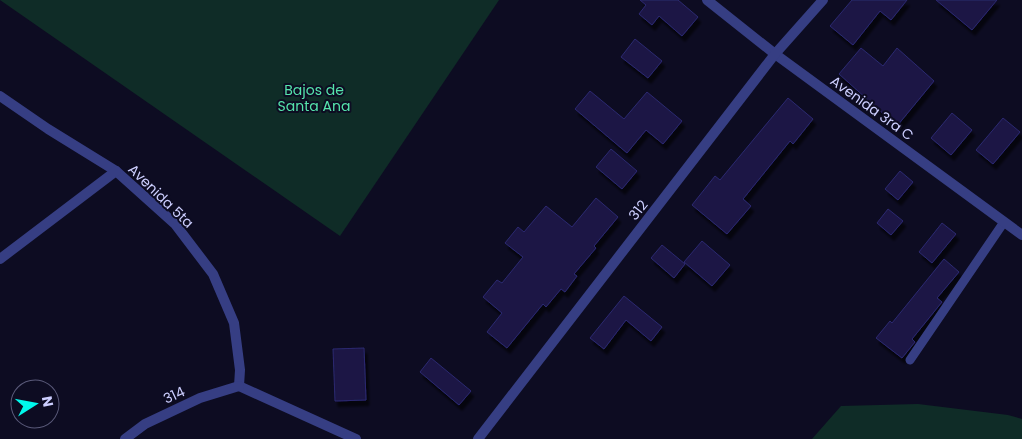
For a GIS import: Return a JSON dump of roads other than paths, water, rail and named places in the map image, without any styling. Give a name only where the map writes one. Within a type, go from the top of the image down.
[{"type":"street","name":"Avenida 3ra C","points":[[707,0],[775,54],[1022,235]]},
{"type":"street","name":"312","points":[[478,439],[775,54],[823,0]]},
{"type":"street","name":"Avenida 5ta","points":[[0,96],[48,129],[116,171],[175,224],[213,274],[234,323],[240,370],[238,386]]},
{"type":"street","points":[[0,259],[116,171]]},
{"type":"street","points":[[238,386],[356,439]]},
{"type":"street","name":"314","points":[[125,439],[145,424],[200,398],[238,386]]},
{"type":"lane","points":[[910,360],[1004,222]]},
{"type":"park label","name":"Bajos de Santa Ana","points":[[314,98]]}]
